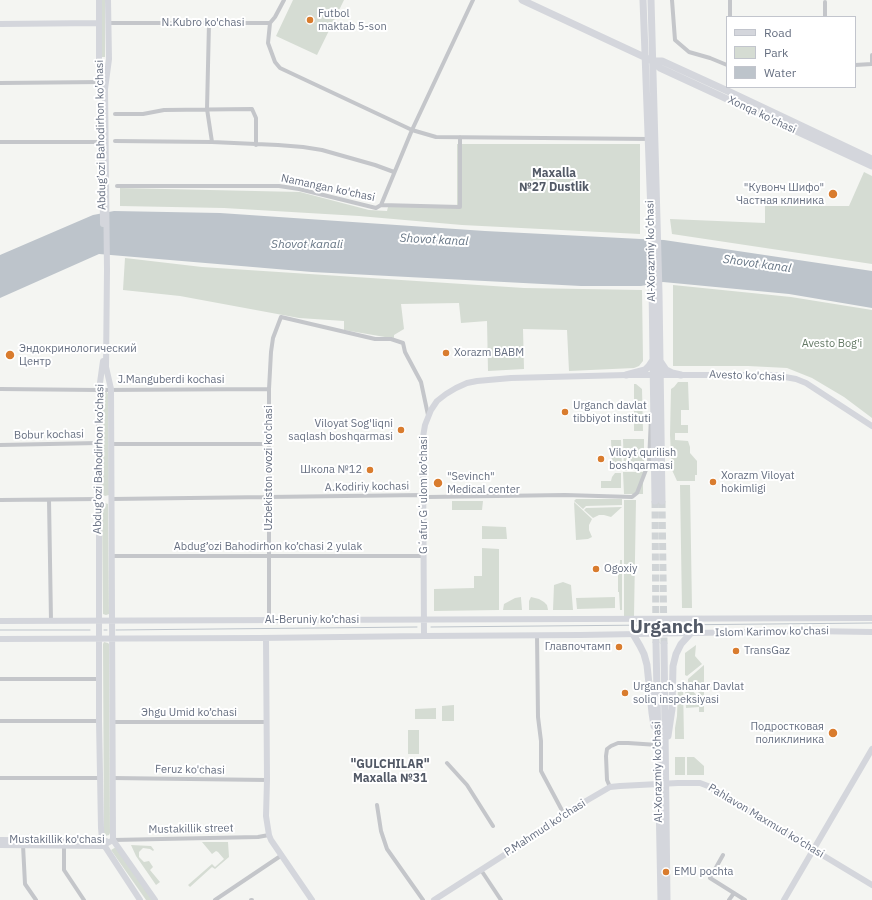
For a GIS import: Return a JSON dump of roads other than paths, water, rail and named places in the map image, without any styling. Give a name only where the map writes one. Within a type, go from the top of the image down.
[{"type":"main road","name":"Abdug’ozi Bahodirhon ko’chasi","points":[[99,0],[99,59],[105,89],[106,366],[111,389],[112,444],[113,840]]},
{"type":"main road","name":"Abdug’ozi Bahodirhon ko’chasi","points":[[104,82],[109,59],[108,0]]},
{"type":"main road","name":"Xonqa ko'chasi","points":[[522,0],[645,58],[653,61],[662,61],[726,88]]},
{"type":"main road","name":"Al-Xorazmiy ko’chasi","points":[[643,0],[654,213],[657,360],[658,501],[654,402],[657,375]]},
{"type":"main road","name":"Al-Xorazmiy ko’chasi","points":[[651,0],[653,61],[651,139]]},
{"type":"main road","points":[[0,24],[99,23]]},
{"type":"main road","name":"Xonqa ko'chasi","points":[[653,61],[660,68],[855,154],[872,159]]},
{"type":"main road","name":"Xonqa ko'chasi","points":[[732,90],[855,154],[872,166]]},
{"type":"main road","name":"Abdug’ozi Bahodirhon ko’chasi","points":[[105,270],[102,366],[98,390],[98,620],[101,828],[104,843],[140,900]]},
{"type":"main road","points":[[626,375],[645,370],[657,360],[666,370],[680,375]]},
{"type":"main road","name":"Gʻafur Gʻulom ko’chasi","points":[[424,636],[423,437],[428,415],[437,401],[456,388],[467,383],[477,381],[511,378],[657,375]]},
{"type":"main road","name":"Avesto ko'chasi","points":[[657,375],[774,375],[796,379],[810,385],[872,426]]},
{"type":"main road","name":"Islom Karimov ko'chasi","points":[[624,619],[872,618]]},
{"type":"main road","name":"Al-Beruniy ko’chasi","points":[[0,621],[624,619]]},
{"type":"main road","name":"Islom Karimov ko'chasi","points":[[624,634],[872,632]]},
{"type":"main road","points":[[665,756],[672,709],[673,666],[676,654],[681,644],[691,633]]},
{"type":"main road","name":"Al-Beruniy ko’chasi","points":[[0,639],[624,634]]},
{"type":"main road","points":[[632,634],[644,654],[647,665],[652,713],[658,745]]},
{"type":"main road","points":[[266,638],[266,816],[269,835],[312,900]]},
{"type":"main road","name":"Al-Xorazmiy ko’chasi","points":[[661,900],[658,745],[660,643],[665,756],[659,784],[667,900]]},
{"type":"main road","points":[[784,900],[872,749]]},
{"type":"main road","name":"Pahlavon Maxmud ko'chasi","points":[[659,784],[700,783],[708,786],[872,885]]},
{"type":"main road","name":"P.Mahmud ko'chasi","points":[[434,900],[610,787],[659,784]]},
{"type":"main road","name":"Mustakillik ko'chasi","points":[[0,840],[104,843]]},
{"type":"main road","points":[[104,843],[113,840],[155,900]]},
{"type":"main road","name":"Mustakillik ko'chasi","points":[[0,845],[102,846],[104,843]]},
{"type":"street","points":[[284,0],[270,24],[268,43],[275,62],[280,68],[412,130],[436,137],[651,139]]},
{"type":"street","name":"Namangan ko'chasi","points":[[117,186],[279,186],[299,189],[376,208],[381,205],[412,130],[473,0]]},
{"type":"street","points":[[672,0],[674,40],[689,52],[726,65]]},
{"type":"street","points":[[730,0],[730,16]]},
{"type":"street","points":[[825,16],[826,2]]},
{"type":"street","name":"N.Kubro ko'chasi","points":[[108,23],[270,24]]},
{"type":"street","points":[[209,23],[207,109],[212,142]]},
{"type":"street","points":[[856,65],[872,64],[872,55]]},
{"type":"street","points":[[0,83],[104,82]]},
{"type":"street","points":[[115,114],[143,114],[164,110],[252,109],[256,118],[256,145]]},
{"type":"street","points":[[381,205],[460,207],[460,137]]},
{"type":"street","points":[[115,141],[212,142],[290,146],[322,150],[394,172]]},
{"type":"street","points":[[0,142],[99,142]]},
{"type":"street","name":"Uzbekiston ovozi ko'chasi","points":[[268,620],[269,388],[273,338],[281,317],[375,339],[391,339],[403,343],[405,352],[421,382],[428,415]]},
{"type":"street","name":"J.Manguberdi kochasi","points":[[0,389],[98,390],[269,388]]},
{"type":"street","name":"A.Kodiriy kochasi","points":[[112,499],[423,495],[428,497],[571,495],[632,497],[637,493],[649,462],[650,421],[654,402]]},
{"type":"street","name":"Bobur kochasi","points":[[0,445],[98,443]]},
{"type":"street","points":[[112,444],[269,444]]},
{"type":"street","points":[[0,500],[99,499]]},
{"type":"street","points":[[50,500],[51,620]]},
{"type":"street","name":"Abdug’ozi Bahodirhon ko’chasi 2 yulak","points":[[112,556],[424,556]]},
{"type":"street","points":[[537,635],[538,717],[541,741],[541,771],[565,816]]},
{"type":"street","points":[[0,679],[99,679]]},
{"type":"street","points":[[0,721],[99,721]]},
{"type":"street","name":"Эhgu Umid ko’chasi","points":[[113,722],[266,722]]},
{"type":"street","points":[[610,787],[607,780],[607,749],[618,744],[628,743],[658,745]]},
{"type":"street","points":[[447,763],[467,785],[493,826]]},
{"type":"street","points":[[0,778],[100,778]]},
{"type":"street","name":"Feruz ko'chasi","points":[[113,778],[267,780]]},
{"type":"street","points":[[377,805],[380,827],[388,849],[424,900]]},
{"type":"street","name":"Mustakillik street","points":[[113,840],[258,837],[269,835]]},
{"type":"street","points":[[23,845],[25,884],[36,900]]},
{"type":"street","points":[[64,845],[64,870],[84,900]]},
{"type":"street","points":[[216,900],[282,855]]},
{"type":"street","points":[[722,855],[710,878],[745,900]]},
{"type":"street","points":[[481,870],[502,900]]},
{"type":"street","points":[[729,900],[734,893]]},
{"type":"water","name":"Shovot kanali","points":[[114,211],[220,213],[485,231],[664,240],[872,271],[872,308],[789,294],[663,282],[641,286],[581,286],[312,272],[99,254],[0,298],[0,255],[93,215]]},
{"type":"waterway","points":[[666,625],[872,623]]},
{"type":"waterway","points":[[431,627],[654,625]]},
{"type":"waterway","points":[[116,630],[417,627]]},
{"type":"waterway","points":[[0,630],[90,630]]},
{"type":"tunnel","points":[[655,501],[656,643]]},
{"type":"tunnel","points":[[662,501],[664,644]]},
{"type":"place","name":"Futbol maktab 5-son","points":[[310,20]]},
{"type":"place","name":"\"Кувонч Шифо\" Частная клиника","points":[[833,194]]},
{"type":"place","name":"Xorazm BABM","points":[[446,353]]},
{"type":"place","name":"Эндокринологический Центр","points":[[10,355]]},
{"type":"place","name":"Urganch davlat tibbiyot instituti","points":[[565,412]]},
{"type":"place","name":"Viloyat Sog'liqni saqlash boshqarmasi","points":[[401,430]]},
{"type":"place","name":"Viloyt qurilish boshqarmasi","points":[[601,459]]},
{"type":"place","name":"Школа №12","points":[[370,470]]},
{"type":"place","name":"Xorazm Viloyat hokimligi","points":[[713,482]]},
{"type":"place","name":"\"Sevinch\" Medical center","points":[[438,483]]},
{"type":"place","name":"Ogoxiy","points":[[596,569]]},
{"type":"place","name":"Главпочтамп","points":[[619,647]]},
{"type":"place","name":"TransGaz","points":[[736,651]]},
{"type":"place","name":"Urganch shahar Davlat soliq inspeksiyasi","points":[[625,693]]},
{"type":"place","name":"Подростковая поликлиника","points":[[833,733]]},
{"type":"place","name":"EMU pochta","points":[[666,872]]},
{"type":"district","name":"Maxalla №27 Dustlik","points":[[554,181]]},
{"type":"district","name":"Urganch","points":[[667,628]]},
{"type":"district","name":"\"GULCHILAR\" Maxalla №31","points":[[390,772]]},
{"type":"water label","name":"Shovot kanal","points":[[434,240]]},
{"type":"water label","name":"Shovot kanal","points":[[757,264]]},
{"type":"park label","name":"Avesto Bog'i","points":[[832,344]]}]
